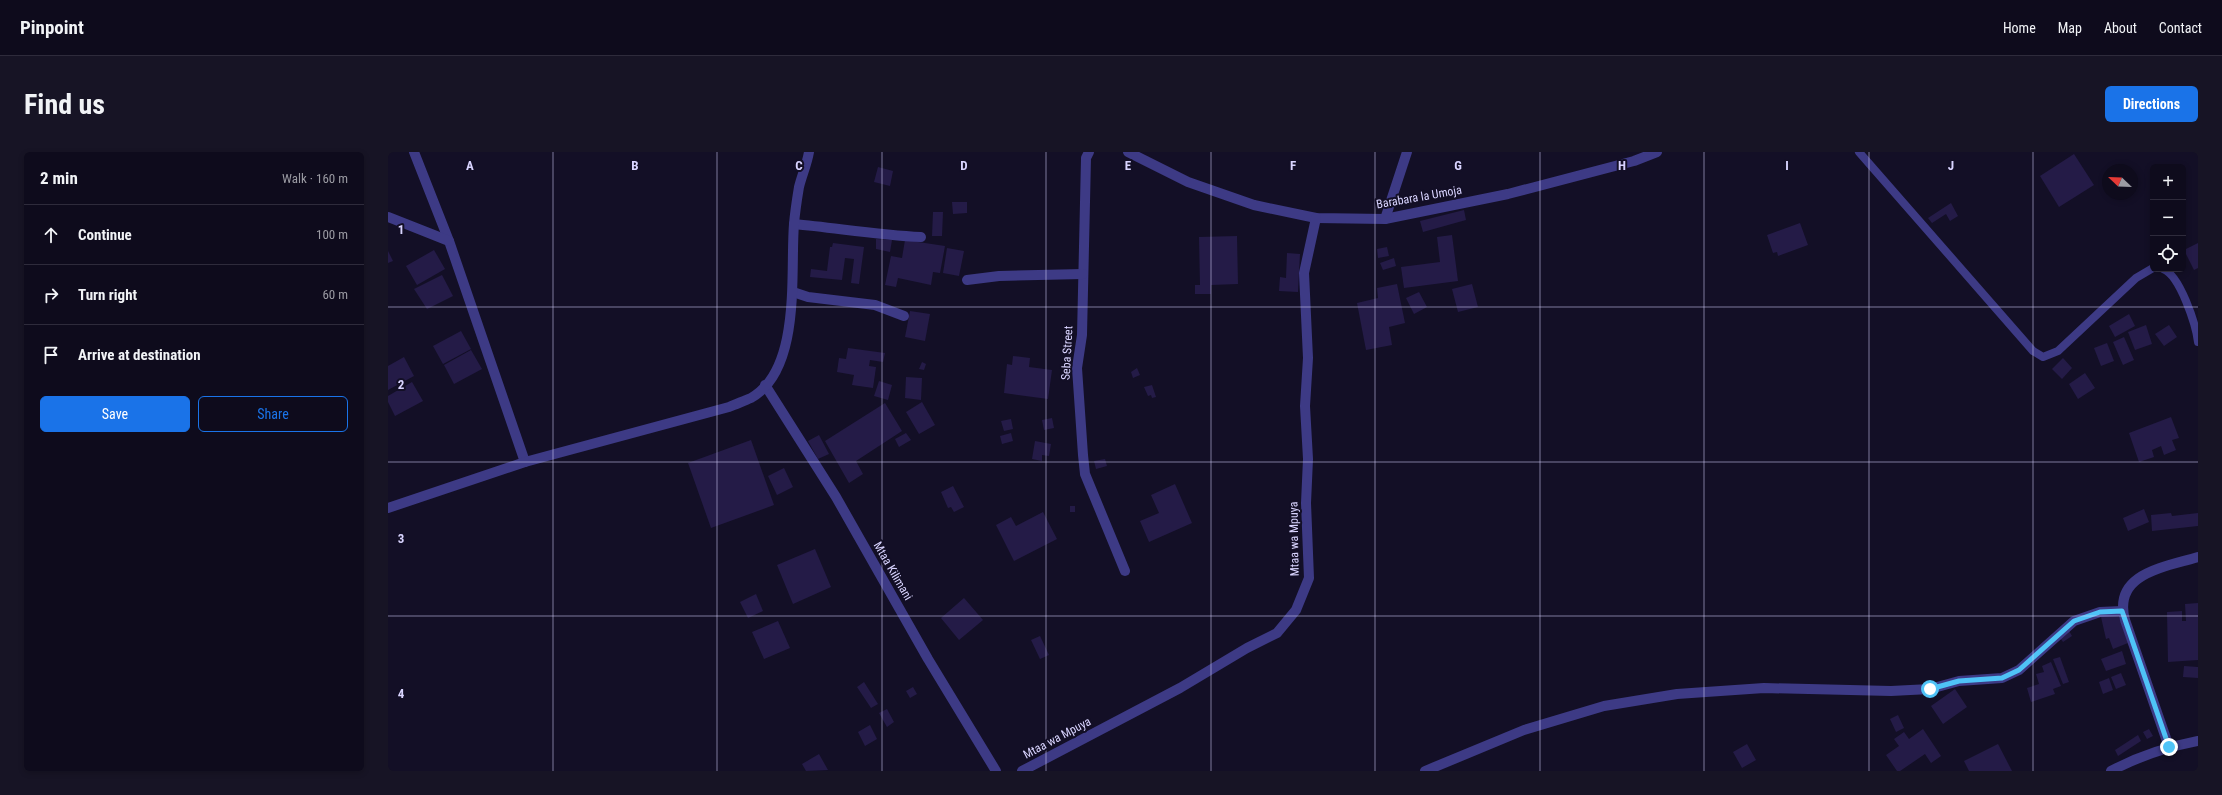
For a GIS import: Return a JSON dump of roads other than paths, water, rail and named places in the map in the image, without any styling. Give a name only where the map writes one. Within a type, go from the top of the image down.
[{"type":"street","points":[[414,152],[449,241],[526,462]]},
{"type":"street","name":"Seba Street","points":[[1089,152],[1086,158],[1082,335],[1077,368],[1085,474],[1125,571]]},
{"type":"street","name":"Barabara la Umoja","points":[[1128,152],[1142,155],[1188,182],[1254,205],[1316,218],[1385,218],[1508,194],[1633,156],[1657,152]]},
{"type":"street","points":[[1385,218],[1407,152]]},
{"type":"street","points":[[388,508],[526,462],[728,407],[752,397],[765,385],[776,370],[789,335],[793,292],[794,224],[799,188],[811,154]]},
{"type":"street","points":[[388,217],[449,241]]},
{"type":"street","name":"Mtaa wa Mpuya","points":[[1022,771],[1180,688],[1247,648],[1278,633],[1296,610],[1309,578],[1306,503],[1308,459],[1305,406],[1308,358],[1304,273],[1316,218]]},
{"type":"street","points":[[794,224],[836,228],[882,235],[921,237]]},
{"type":"street","points":[[967,280],[999,276],[1084,274]]},
{"type":"street","points":[[793,292],[808,297],[875,305],[904,316]]},
{"type":"street","name":"Mtaa Kilimani","points":[[765,385],[836,497],[925,652],[996,771]]},
{"type":"street","points":[[2169,747],[2122,611],[2126,593],[2130,585],[2140,576],[2198,557]]},
{"type":"street","points":[[1425,771],[1538,726],[1604,706],[1677,694],[1764,688],[1930,689],[1959,681],[2002,678],[2019,670],[2074,621],[2100,612],[2122,611]]},
{"type":"street","points":[[2111,771],[2129,761],[2169,747],[2198,741]]},
{"type":"lane","points":[[1859,152],[2033,351],[2044,357],[2058,352],[2136,278],[2150,270]]},
{"type":"lane","points":[[2168,272],[2179,286],[2187,303],[2198,342]]}]
